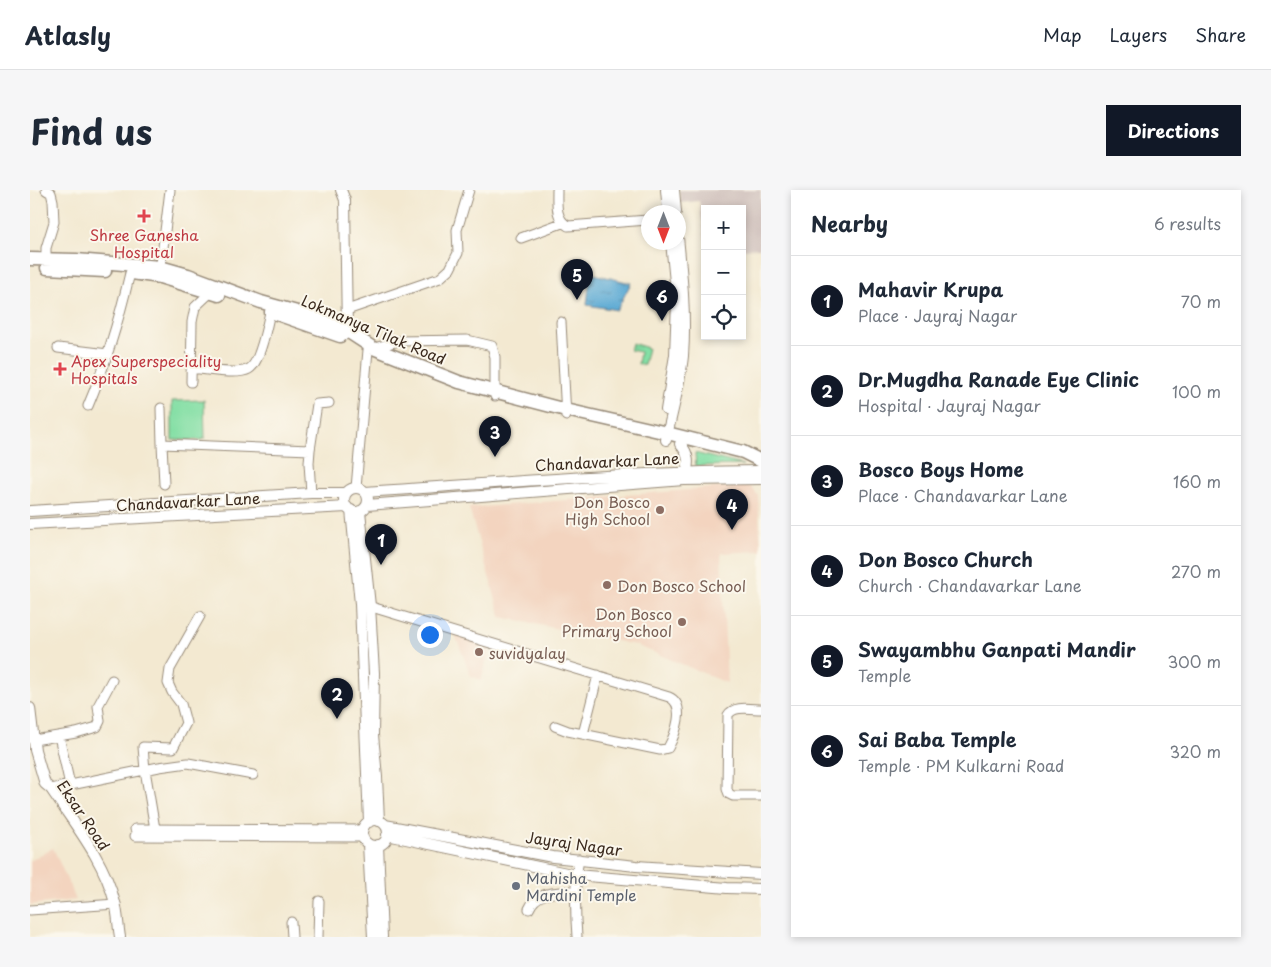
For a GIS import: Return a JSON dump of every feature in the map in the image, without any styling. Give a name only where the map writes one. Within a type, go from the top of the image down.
[{"type":"main road","name":"Lokmanya Tilak Road","points":[[30,259],[46,259],[188,275],[263,305],[345,334],[370,349],[445,384],[495,394],[664,436],[743,452],[761,461]]},
{"type":"main road","name":"Lokmanya Tilak Road","points":[[30,267],[130,273],[160,272],[211,292],[263,305]]},
{"type":"main road","name":"Lokmanya Tilak Road","points":[[664,436],[680,444],[761,466]]},
{"type":"street","points":[[46,190],[51,193],[54,222],[46,248],[46,259]]},
{"type":"street","points":[[160,272],[170,190]]},
{"type":"street","points":[[341,190],[347,195],[347,310],[345,334]]},
{"type":"street","points":[[347,310],[440,278],[450,269],[458,253],[457,230],[469,190]]},
{"type":"street","points":[[557,190],[558,216],[562,223],[568,226],[641,221]]},
{"type":"street","points":[[666,190],[667,205]]},
{"type":"street","points":[[674,190],[675,205]]},
{"type":"street","points":[[521,238],[562,223]]},
{"type":"street","points":[[664,436],[676,355],[677,302],[672,250]]},
{"type":"street","points":[[664,436],[679,383],[683,356],[684,305],[679,250]]},
{"type":"street","points":[[88,406],[116,331],[130,273]]},
{"type":"street","points":[[191,382],[192,322],[195,307],[211,292]]},
{"type":"street","points":[[191,368],[239,372],[250,369],[257,360],[263,305]]},
{"type":"street","points":[[561,322],[566,413]]},
{"type":"street","points":[[356,488],[370,349],[398,341],[467,340],[492,346],[495,357],[495,394]]},
{"type":"street","points":[[58,348],[108,354]]},
{"type":"street","points":[[311,493],[309,463],[317,404],[329,403]]},
{"type":"street","points":[[161,408],[164,484]]},
{"type":"street","points":[[162,444],[310,450]]},
{"type":"street","points":[[680,444],[686,452],[688,459],[686,476]]},
{"type":"street","name":"Chandavarkar Lane","points":[[366,492],[761,471]]},
{"type":"street","name":"Chandavarkar Lane","points":[[30,524],[356,508],[686,476],[761,479]]},
{"type":"street","points":[[356,488],[363,489],[366,492],[368,501],[356,508],[345,503],[346,493],[356,488]]},
{"type":"street","name":"Chandavarkar Lane","points":[[30,511],[311,493],[346,493]]},
{"type":"street","points":[[356,508],[369,673],[370,746],[366,777],[374,832]]},
{"type":"street","points":[[365,605],[598,675],[674,700],[678,705],[676,722],[668,748],[660,750],[583,734],[555,726]]},
{"type":"street","points":[[155,829],[144,770],[143,747],[173,748],[186,723],[181,704],[168,683],[170,669],[200,616]]},
{"type":"street","points":[[583,734],[598,675]]},
{"type":"street","points":[[34,740],[76,733],[97,726],[100,721],[98,706],[112,680]]},
{"type":"street","name":"Eksar Road","points":[[30,708],[35,750],[44,784],[51,789],[88,843],[106,877],[116,904],[120,937]]},
{"type":"street","points":[[761,709],[736,709],[728,715],[727,789],[729,794],[733,796],[761,796]]},
{"type":"street","points":[[59,736],[70,785]]},
{"type":"street","points":[[370,746],[377,777],[374,832],[376,912],[373,937]]},
{"type":"street","points":[[51,789],[188,763],[253,775]]},
{"type":"street","points":[[366,777],[377,777]]},
{"type":"street","points":[[168,833],[155,829],[135,832],[168,833],[238,833],[256,834],[374,832]]},
{"type":"street","name":"Jayraj Nagar","points":[[374,832],[553,857],[636,866],[761,874]]},
{"type":"street","name":"Jayraj Nagar","points":[[374,832],[576,875],[727,888],[761,889]]},
{"type":"street","points":[[577,937],[576,875],[579,859]]},
{"type":"street","points":[[529,909],[532,902],[540,895],[576,891]]},
{"type":"street","points":[[318,937],[320,901]]},
{"type":"street","points":[[30,910],[116,904]]},
{"type":"street","points":[[376,912],[382,937]]},
{"type":"street","points":[[291,922],[292,937]]},
{"type":"shaded area","points":[[679,190],[761,190],[760,248],[746,249],[746,205],[701,205],[701,215],[699,201],[680,203]]},
{"type":"shaded area","name":"Don Bosco School","points":[[749,485],[758,496],[761,551],[721,553],[727,683],[636,645],[501,617],[469,508]]},
{"type":"shaded area","points":[[454,632],[492,642],[481,680],[471,676]]},
{"type":"shaded area","points":[[53,848],[76,900],[30,905],[30,861]]},
{"type":"green space","points":[[632,343],[648,348],[644,365],[638,364],[640,352],[630,350]]},
{"type":"green space","points":[[204,400],[205,438],[201,440],[172,440],[172,401]]},
{"type":"green space","points":[[695,453],[743,465],[696,466]]},
{"type":"water","points":[[590,273],[631,283],[617,310],[587,305]]},
{"type":"place","name":"Shree Ganesha Hospital","points":[[144,216]]},
{"type":"place","name":"Swayambhu Ganpati Mandir","points":[[577,300]]},
{"type":"place","name":"Sai Baba Temple","points":[[662,321]]},
{"type":"place","name":"Apex Superspeciality Hospitals","points":[[60,369]]},
{"type":"place","name":"Bosco Boys Home","points":[[495,457]]},
{"type":"place","name":"Don Bosco High School","points":[[660,510]]},
{"type":"place","name":"Don Bosco Church","points":[[732,530]]},
{"type":"place","name":"Mahavir Krupa","points":[[381,565]]},
{"type":"place","name":"Don Bosco School","points":[[607,585]]},
{"type":"place","name":"Don Bosco Primary School","points":[[682,622]]},
{"type":"place","name":"suvidyalay","points":[[479,652]]},
{"type":"place","name":"Dr.Mugdha Ranade Eye Clinic","points":[[337,719]]},
{"type":"place","name":"Mahisha Mardini Temple","points":[[516,886]]}]
